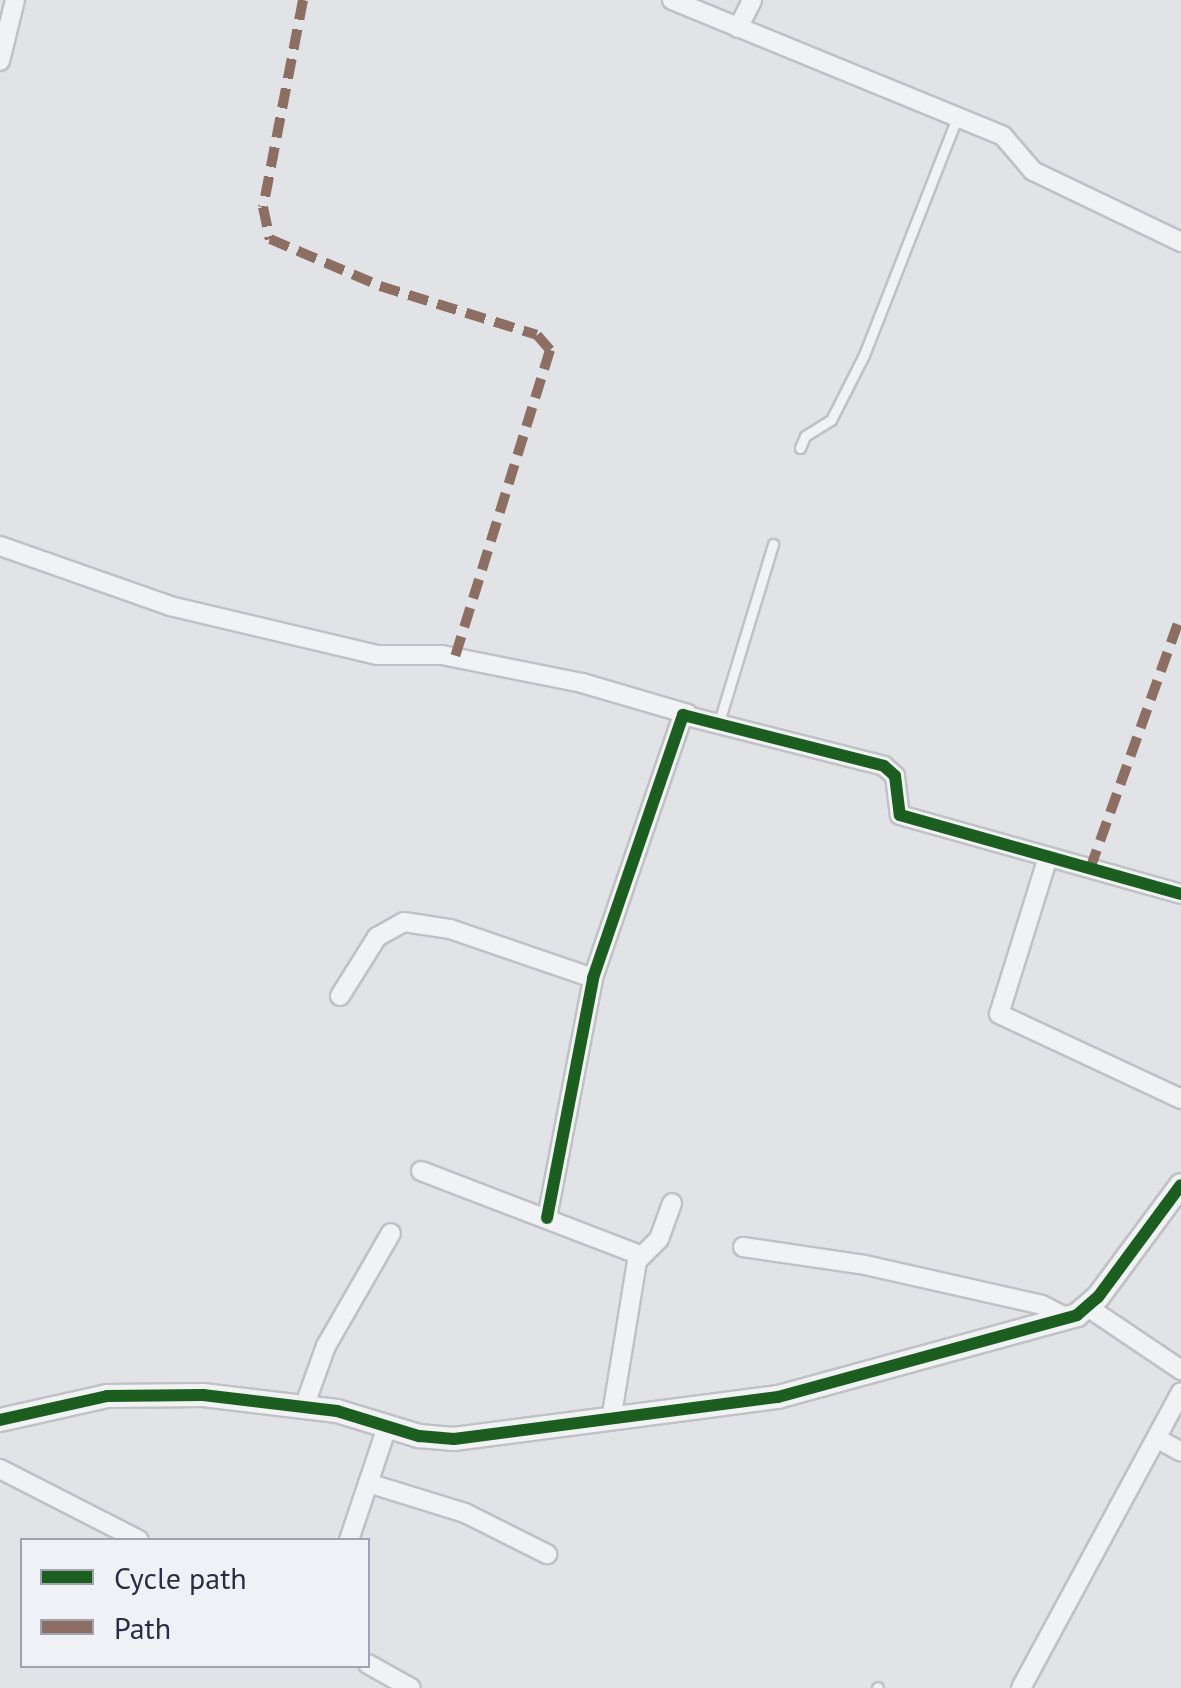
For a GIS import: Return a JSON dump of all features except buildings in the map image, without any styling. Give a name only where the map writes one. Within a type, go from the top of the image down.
[{"type":"street","points":[[1,51],[15,0]]},
{"type":"street","points":[[672,0],[1003,136],[1034,171],[1181,242]]},
{"type":"street","points":[[738,28],[752,0]]},
{"type":"street","points":[[0,546],[170,606],[377,654],[442,654],[564,679],[884,766],[895,776],[900,815],[1181,894]]},
{"type":"street","points":[[547,1218],[592,978],[677,723],[688,714]]},
{"type":"street","points":[[1048,857],[998,1014],[1181,1099]]},
{"type":"street","points":[[340,996],[377,937],[404,922],[450,928],[592,978]]},
{"type":"street","points":[[421,1171],[640,1255]]},
{"type":"street","points":[[0,1420],[140,1392],[304,1407],[454,1439],[778,1397],[1067,1318],[1089,1308],[1181,1186]]},
{"type":"street","points":[[611,1420],[640,1255],[658,1239],[672,1203]]},
{"type":"street","points":[[304,1407],[326,1346],[390,1233]]},
{"type":"street","points":[[743,1247],[865,1265],[1042,1305],[1067,1318]]},
{"type":"street","points":[[1089,1308],[1181,1370]]},
{"type":"street","points":[[1021,1688],[1181,1392]]},
{"type":"street","points":[[350,1538],[387,1426]]},
{"type":"street","points":[[1158,1439],[1181,1452]]},
{"type":"street","points":[[0,1468],[135,1538]]},
{"type":"street","points":[[368,1483],[465,1513],[547,1554]]},
{"type":"street","points":[[370,1665],[412,1688]]},
{"type":"lane","points":[[800,448],[805,436],[832,420],[864,355],[958,115]]},
{"type":"lane","points":[[719,722],[773,544]]},
{"type":"marked path","points":[[303,0],[263,207],[270,239],[380,286],[537,335],[550,350],[455,657]]},
{"type":"marked path","points":[[1090,869],[1181,615]]},
{"type":"cycle path","points":[[547,1218],[593,978],[683,715],[884,766],[895,776],[900,815],[1181,894]]},
{"type":"cycle path","points":[[0,1420],[107,1396],[203,1395],[337,1411],[419,1436],[454,1439],[778,1397],[1077,1315],[1098,1297],[1181,1185]]}]
